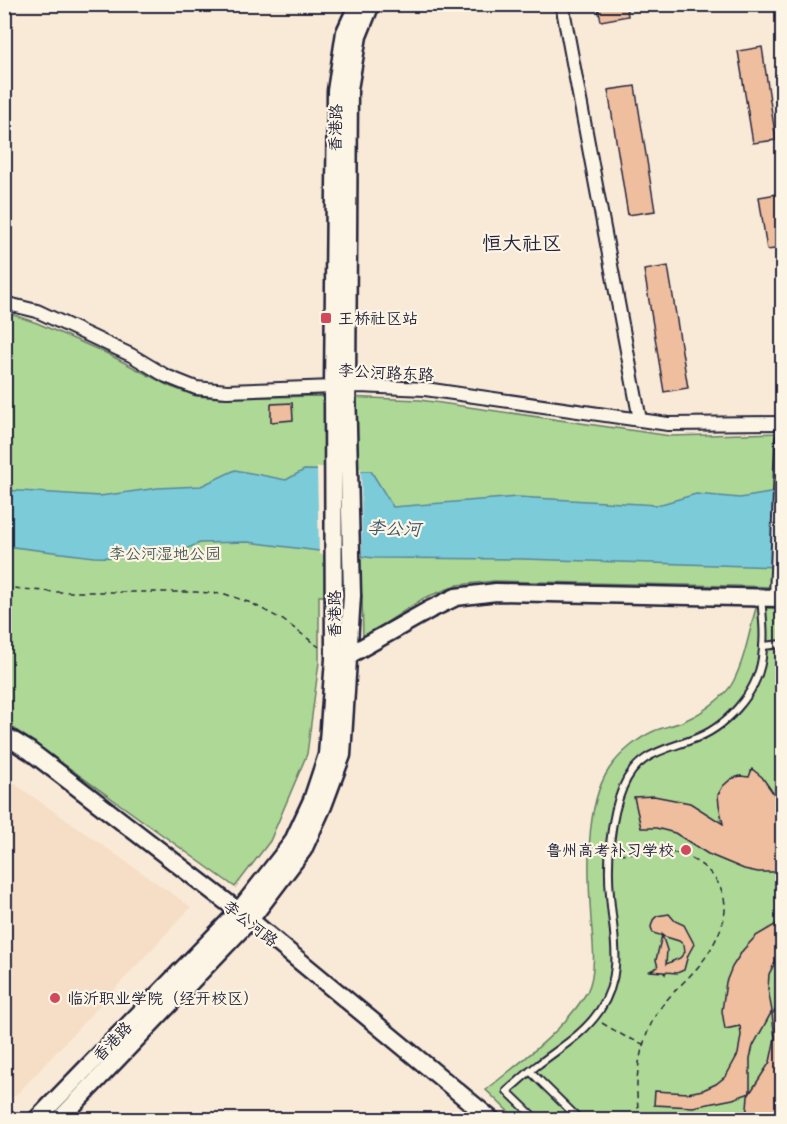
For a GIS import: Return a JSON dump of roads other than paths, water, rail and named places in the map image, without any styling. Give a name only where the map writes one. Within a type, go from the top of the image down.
[{"type":"main road","name":"香港路","points":[[59,1119],[244,916],[292,843],[312,800],[327,755],[352,595],[341,437],[336,92],[345,32],[358,4]]},
{"type":"main road","name":"香港路","points":[[340,386],[349,89],[357,36],[371,4]]},
{"type":"main road","name":"香港路","points":[[341,437],[334,596],[342,657]]},
{"type":"main road","points":[[342,657],[456,597],[496,592],[773,598]]},
{"type":"main road","name":"李公河路","points":[[4,735],[30,752],[244,916],[492,1119]]},
{"type":"main road","name":"香港路","points":[[36,1119],[244,916]]},
{"type":"street","points":[[562,4],[640,420]]},
{"type":"street","name":"李公河路东路","points":[[4,303],[37,311],[131,355],[166,376],[196,388],[227,391],[340,386],[425,389],[668,424],[783,423]]},
{"type":"street","points":[[773,598],[777,574],[783,439]]},
{"type":"lane","points":[[537,1119],[507,1090],[575,1037],[594,1017],[609,993],[617,953],[610,896],[610,854],[618,804],[631,772],[653,752],[700,737],[717,727],[747,696],[762,660],[773,598]]},
{"type":"lane","points":[[763,646],[783,644]]},
{"type":"lane","points":[[530,1071],[580,1119]]},
{"type":"water","name":"李公河","points":[[235,470],[286,480],[304,470],[371,471],[393,507],[517,497],[658,505],[696,494],[740,498],[782,491],[782,567],[523,559],[374,558],[248,542],[200,543],[176,553],[134,558],[94,557],[5,546],[5,490],[100,496],[158,488],[201,486]]},
{"type":"place","name":"王桥社区站","points":[[326,318]]},
{"type":"place","name":"鲁州高考补习学校","points":[[686,850]]},
{"type":"place","name":"临沂职业学院（经开校区）","points":[[55,998]]},
{"type":"district","name":"恒大社区","points":[[522,242]]},
{"type":"park label","name":"李公河湿地公园","points":[[165,553]]}]
